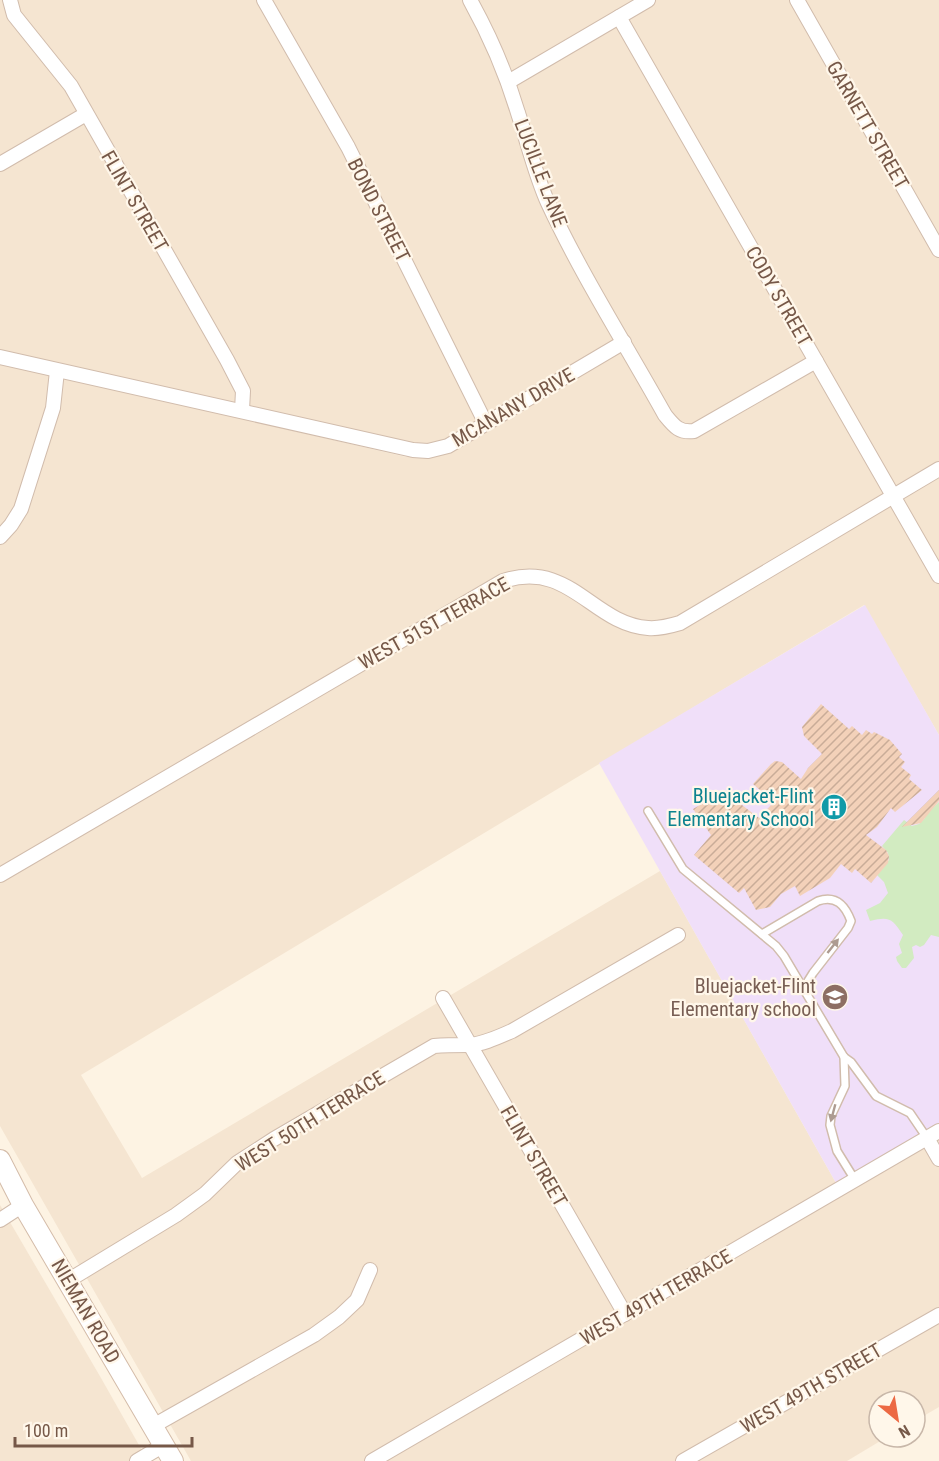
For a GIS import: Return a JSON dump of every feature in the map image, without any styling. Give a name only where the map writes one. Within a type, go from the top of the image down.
[{"type":"main road","name":"NIEMAN ROAD","points":[[0,1160],[23,1205],[169,1453]]},
{"type":"street","name":"FLINT STREET","points":[[10,0],[14,15],[62,73],[239,383],[243,391],[242,410]]},
{"type":"street","name":"BOND STREET","points":[[264,0],[348,147],[486,424]]},
{"type":"street","name":"LUCILLE LANE","points":[[470,0],[494,45],[533,164],[548,202],[568,243],[624,342]]},
{"type":"street","points":[[508,82],[648,0]]},
{"type":"street","name":"GARNETT STREET","points":[[796,0],[939,250]]},
{"type":"street","name":"CODY STREET","points":[[619,17],[939,576]]},
{"type":"street","points":[[0,164],[86,114]]},
{"type":"street","points":[[624,342],[665,414],[675,428],[683,432],[694,431],[816,360]]},
{"type":"street","name":"MCANANY DRIVE","points":[[0,357],[413,450],[428,451],[448,446],[624,342]]},
{"type":"street","points":[[0,537],[21,509],[53,408],[57,371]]},
{"type":"street","name":"WEST 51ST TERRACE","points":[[0,875],[503,581],[516,577],[539,576],[556,581],[633,626],[665,627],[680,622],[939,469]]},
{"type":"street","name":"WEST 50TH TERRACE","points":[[69,1280],[176,1215],[204,1194],[237,1163],[274,1139],[434,1046],[457,1043],[470,1045],[491,1040],[512,1031],[678,935]]},
{"type":"street","name":"FLINT STREET","points":[[443,998],[625,1314]]},
{"type":"street","points":[[933,1135],[939,1159]]},
{"type":"street","name":"WEST 49TH TERRACE","points":[[372,1461],[933,1135]]},
{"type":"street","points":[[0,1220],[23,1205]]},
{"type":"street","points":[[153,1426],[314,1335],[339,1317],[357,1300],[370,1269]]},
{"type":"street","name":"WEST 49TH STREET","points":[[683,1461],[939,1315]]},
{"type":"street","points":[[137,1461],[169,1453]]},
{"type":"lane","points":[[648,811],[683,869],[762,934],[784,956],[844,1058],[845,1086],[831,1116],[830,1125],[837,1151],[855,1180]]},
{"type":"lane","points":[[762,934],[818,901],[826,898],[834,899],[842,904],[851,921],[808,981],[808,997]]},
{"type":"lane","points":[[844,1058],[851,1062],[876,1096],[910,1113],[933,1135]]},
{"type":"shaded area","points":[[0,0],[939,0],[939,735],[864,605],[81,1075],[142,1178],[660,871],[836,1183],[939,1136],[939,1407],[927,1414],[927,1389],[867,1389],[867,1449],[847,1461],[191,1461],[0,1126],[0,362],[406,457],[421,457],[0,351]]},
{"type":"shaded area","name":"Bluejacket-Flint Elementary school","points":[[865,605],[939,735],[939,1123],[836,1183],[599,763]]},
{"type":"shaded area","points":[[0,1205],[101,1378],[148,1461],[0,1461]]},
{"type":"green space","points":[[939,802],[939,937],[931,935],[924,945],[912,947],[914,958],[906,968],[902,968],[896,957],[902,953],[899,944],[903,935],[890,920],[870,921],[866,910],[880,903],[888,893],[884,882],[877,875],[889,860],[888,853],[882,846],[904,820],[912,826],[919,824]]},
{"type":"building","name":"Bluejacket-Flint Elementary School","points":[[821,704],[849,729],[852,726],[862,735],[866,730],[890,740],[902,754],[899,757],[905,762],[901,767],[911,775],[909,779],[922,790],[895,812],[891,808],[877,827],[866,835],[886,850],[889,856],[888,863],[871,883],[855,869],[852,873],[841,864],[830,878],[800,896],[795,886],[781,894],[770,907],[756,910],[744,888],[739,893],[694,855],[711,835],[693,809],[721,793],[735,805],[738,802],[759,818],[774,802],[753,784],[771,764],[775,761],[782,762],[801,779],[822,754],[804,736],[802,727]]},
{"type":"building","points":[[939,790],[939,801],[921,823],[902,827]]},
{"type":"place","name":"Bluejacket-Flint Elementary School","points":[[834,807]]},
{"type":"place","name":"Bluejacket-Flint Elementary school","points":[[835,997]]}]
